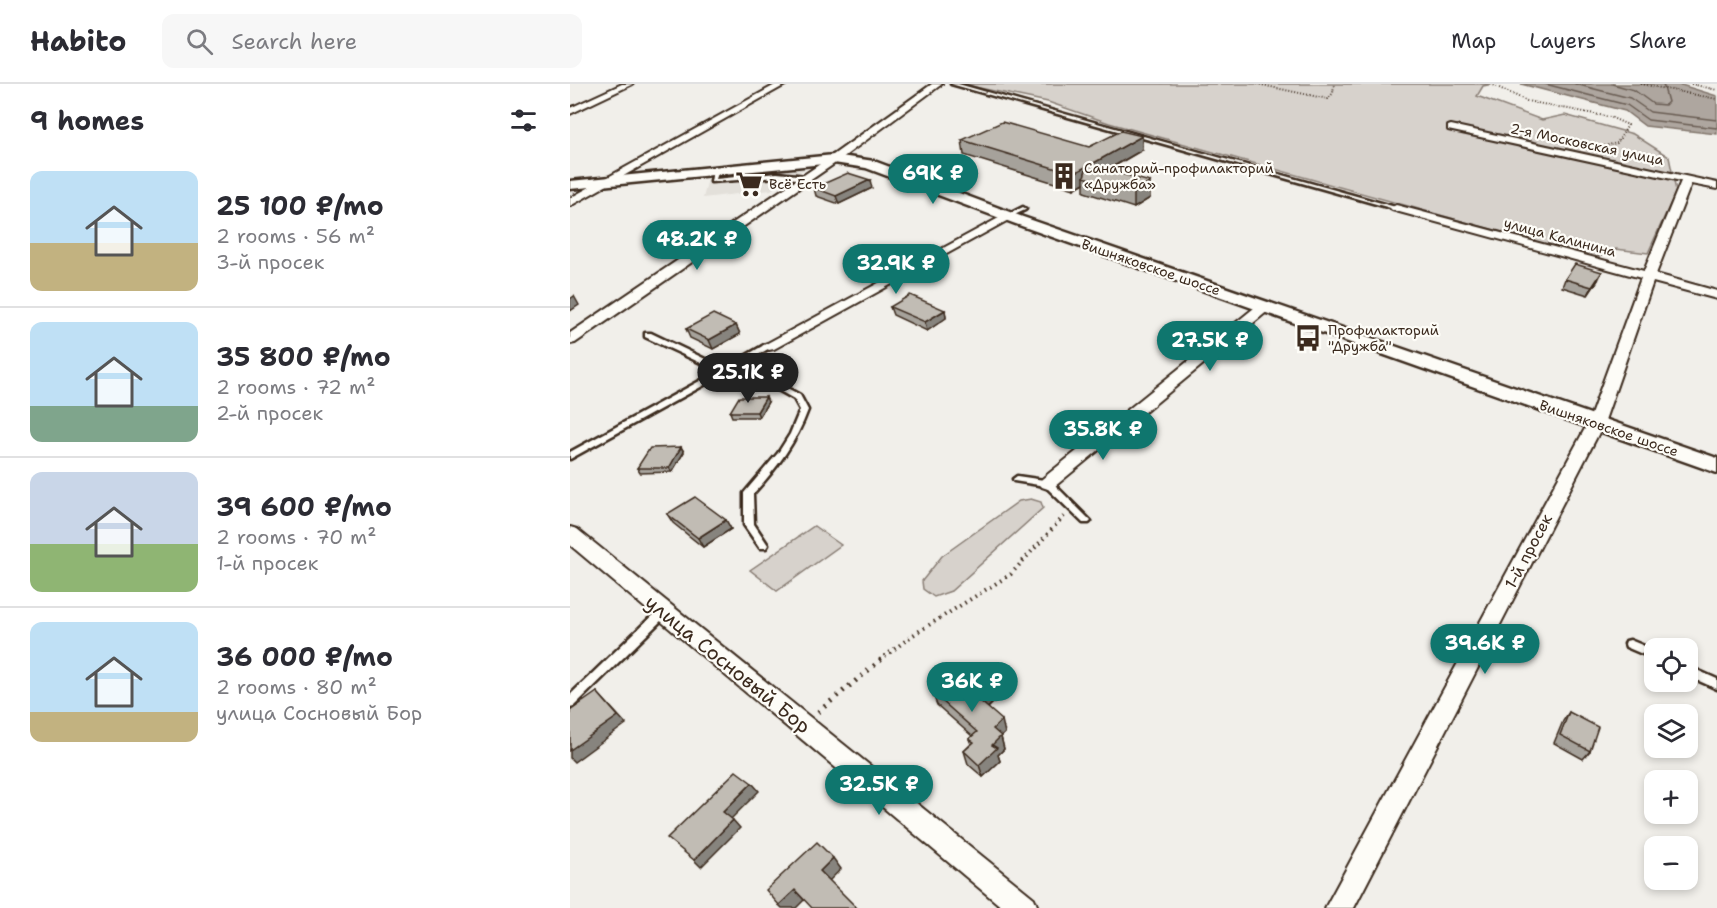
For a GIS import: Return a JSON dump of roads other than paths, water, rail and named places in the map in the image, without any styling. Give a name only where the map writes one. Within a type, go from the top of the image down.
[{"type":"street","points":[[570,111],[629,84]]},
{"type":"street","points":[[570,203],[783,84]]},
{"type":"street","points":[[570,340],[807,178],[938,84]]},
{"type":"street","name":"2-я Московская улица","points":[[1451,128],[1717,186]]},
{"type":"street","name":"Вишняковское шоссе","points":[[570,185],[834,159],[869,164],[1015,213],[1264,307],[1717,466]]},
{"type":"street","name":"1-й просек","points":[[1339,908],[1596,423],[1648,277],[1688,178]]},
{"type":"street","name":"улица Калинина","points":[[1396,208],[1717,295]]},
{"type":"street","points":[[769,346],[1015,213]]},
{"type":"street","points":[[1048,483],[1264,307]]},
{"type":"street","name":"улица Сосновый Бор","points":[[570,534],[1024,908]]},
{"type":"lane","points":[[953,84],[1396,208]]},
{"type":"lane","points":[[1119,135],[1126,132]]},
{"type":"lane","points":[[716,170],[713,181],[777,175],[807,178]]},
{"type":"lane","points":[[648,335],[724,371]]},
{"type":"lane","points":[[570,456],[769,346]]},
{"type":"lane","points":[[738,363],[797,396],[804,410],[785,450],[766,475],[748,493],[749,525],[762,545]]},
{"type":"lane","points":[[1017,479],[1048,483],[1086,521]]},
{"type":"lane","points":[[570,702],[664,611]]},
{"type":"lane","points":[[1630,644],[1644,650]]},
{"type":"lane","points":[[1698,675],[1717,684]]},
{"type":"water","points":[[1521,84],[1678,84],[1717,96],[1717,134],[1645,126],[1625,111]]},
{"type":"place","name":"Санаторий-профилакторий «Дружба»","points":[[1064,176]]},
{"type":"place","name":"Всё Есть","points":[[749,184]]},
{"type":"place","name":"Профилакторий \"Дружба\"","points":[[1308,338]]}]
